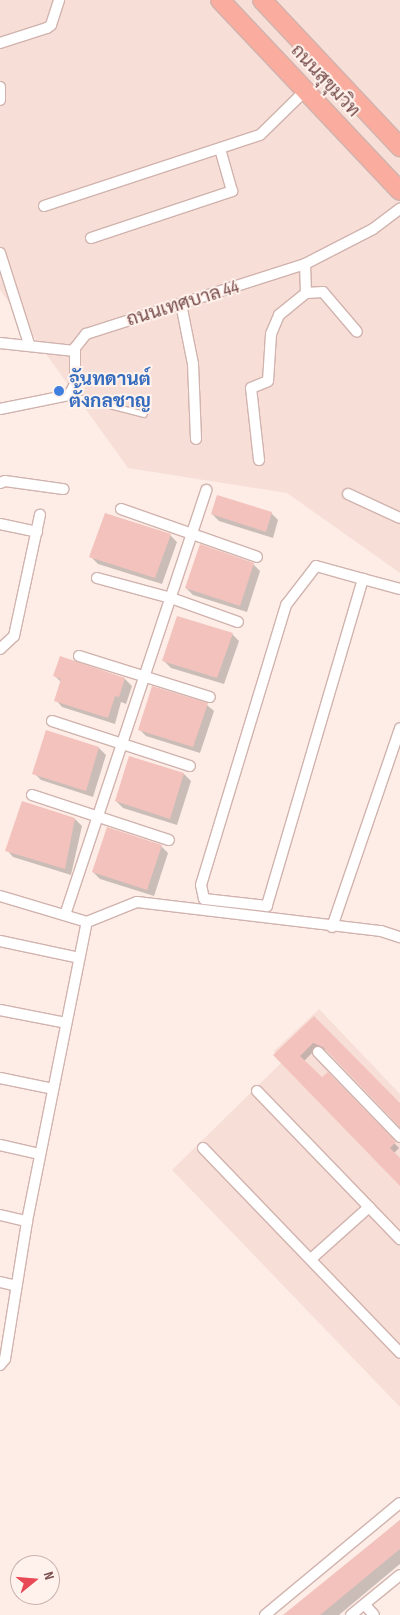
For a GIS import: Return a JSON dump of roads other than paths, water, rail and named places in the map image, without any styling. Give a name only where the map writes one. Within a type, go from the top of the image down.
[{"type":"highway","name":"ถนนสุขุมวิท","points":[[220,0],[400,192]]},
{"type":"highway","name":"ถนนสุขุมวิท","points":[[262,0],[400,147]]},
{"type":"street","points":[[0,43],[51,25],[59,0]]},
{"type":"street","points":[[0,86],[0,100]]},
{"type":"street","points":[[44,206],[260,135],[305,91]]},
{"type":"street","points":[[91,238],[232,191],[220,149]]},
{"type":"street","name":"ถนนเทศบาล 44","points":[[75,352],[86,334],[305,264],[374,228],[400,209]]},
{"type":"street","points":[[0,253],[29,344]]},
{"type":"street","points":[[305,264],[306,293]]},
{"type":"street","points":[[259,460],[251,388],[268,381],[271,334],[279,315],[306,293],[324,292],[357,332]]},
{"type":"street","points":[[182,304],[193,364],[196,439]]},
{"type":"street","points":[[0,343],[29,344],[75,352],[76,384],[69,395],[0,409]]},
{"type":"street","points":[[0,483],[5,481],[63,489]]},
{"type":"street","points":[[65,915],[172,598],[206,490]]},
{"type":"street","points":[[348,494],[400,518]]},
{"type":"street","points":[[121,510],[257,557]]},
{"type":"street","points":[[0,648],[14,636],[40,515]]},
{"type":"street","points":[[0,524],[37,532]]},
{"type":"street","points":[[363,579],[267,906],[204,899],[201,885],[286,605],[316,566],[400,589]]},
{"type":"street","points":[[97,578],[172,598],[238,622]]},
{"type":"street","points":[[79,656],[210,698]]},
{"type":"street","points":[[52,721],[190,766]]},
{"type":"street","points":[[332,927],[400,728]]},
{"type":"street","points":[[32,795],[169,840]]},
{"type":"street","points":[[0,896],[87,922],[137,902],[332,927],[381,931],[400,937]]},
{"type":"street","points":[[2,1360],[40,1154],[87,922]]},
{"type":"street","points":[[0,941],[79,958]]},
{"type":"street","points":[[0,1010],[66,1023]]},
{"type":"street","points":[[318,1052],[400,1137]]},
{"type":"street","points":[[0,1078],[54,1089]]},
{"type":"street","points":[[257,1091],[400,1239]]},
{"type":"street","points":[[0,1145],[40,1154]]},
{"type":"street","points":[[203,1148],[400,1353]]},
{"type":"street","points":[[311,1259],[370,1207]]},
{"type":"street","points":[[0,1215],[27,1221]]},
{"type":"street","points":[[0,1282],[16,1286]]},
{"type":"street","points":[[265,1615],[400,1503]]},
{"type":"street","points":[[351,1615],[400,1575]]},
{"type":"street","points":[[365,1605],[374,1615]]},
{"type":"lane","points":[[69,395],[144,414]]},
{"type":"place","name":"จันทดานต์ ตั้งกลชาญ","points":[[59,391]]}]
